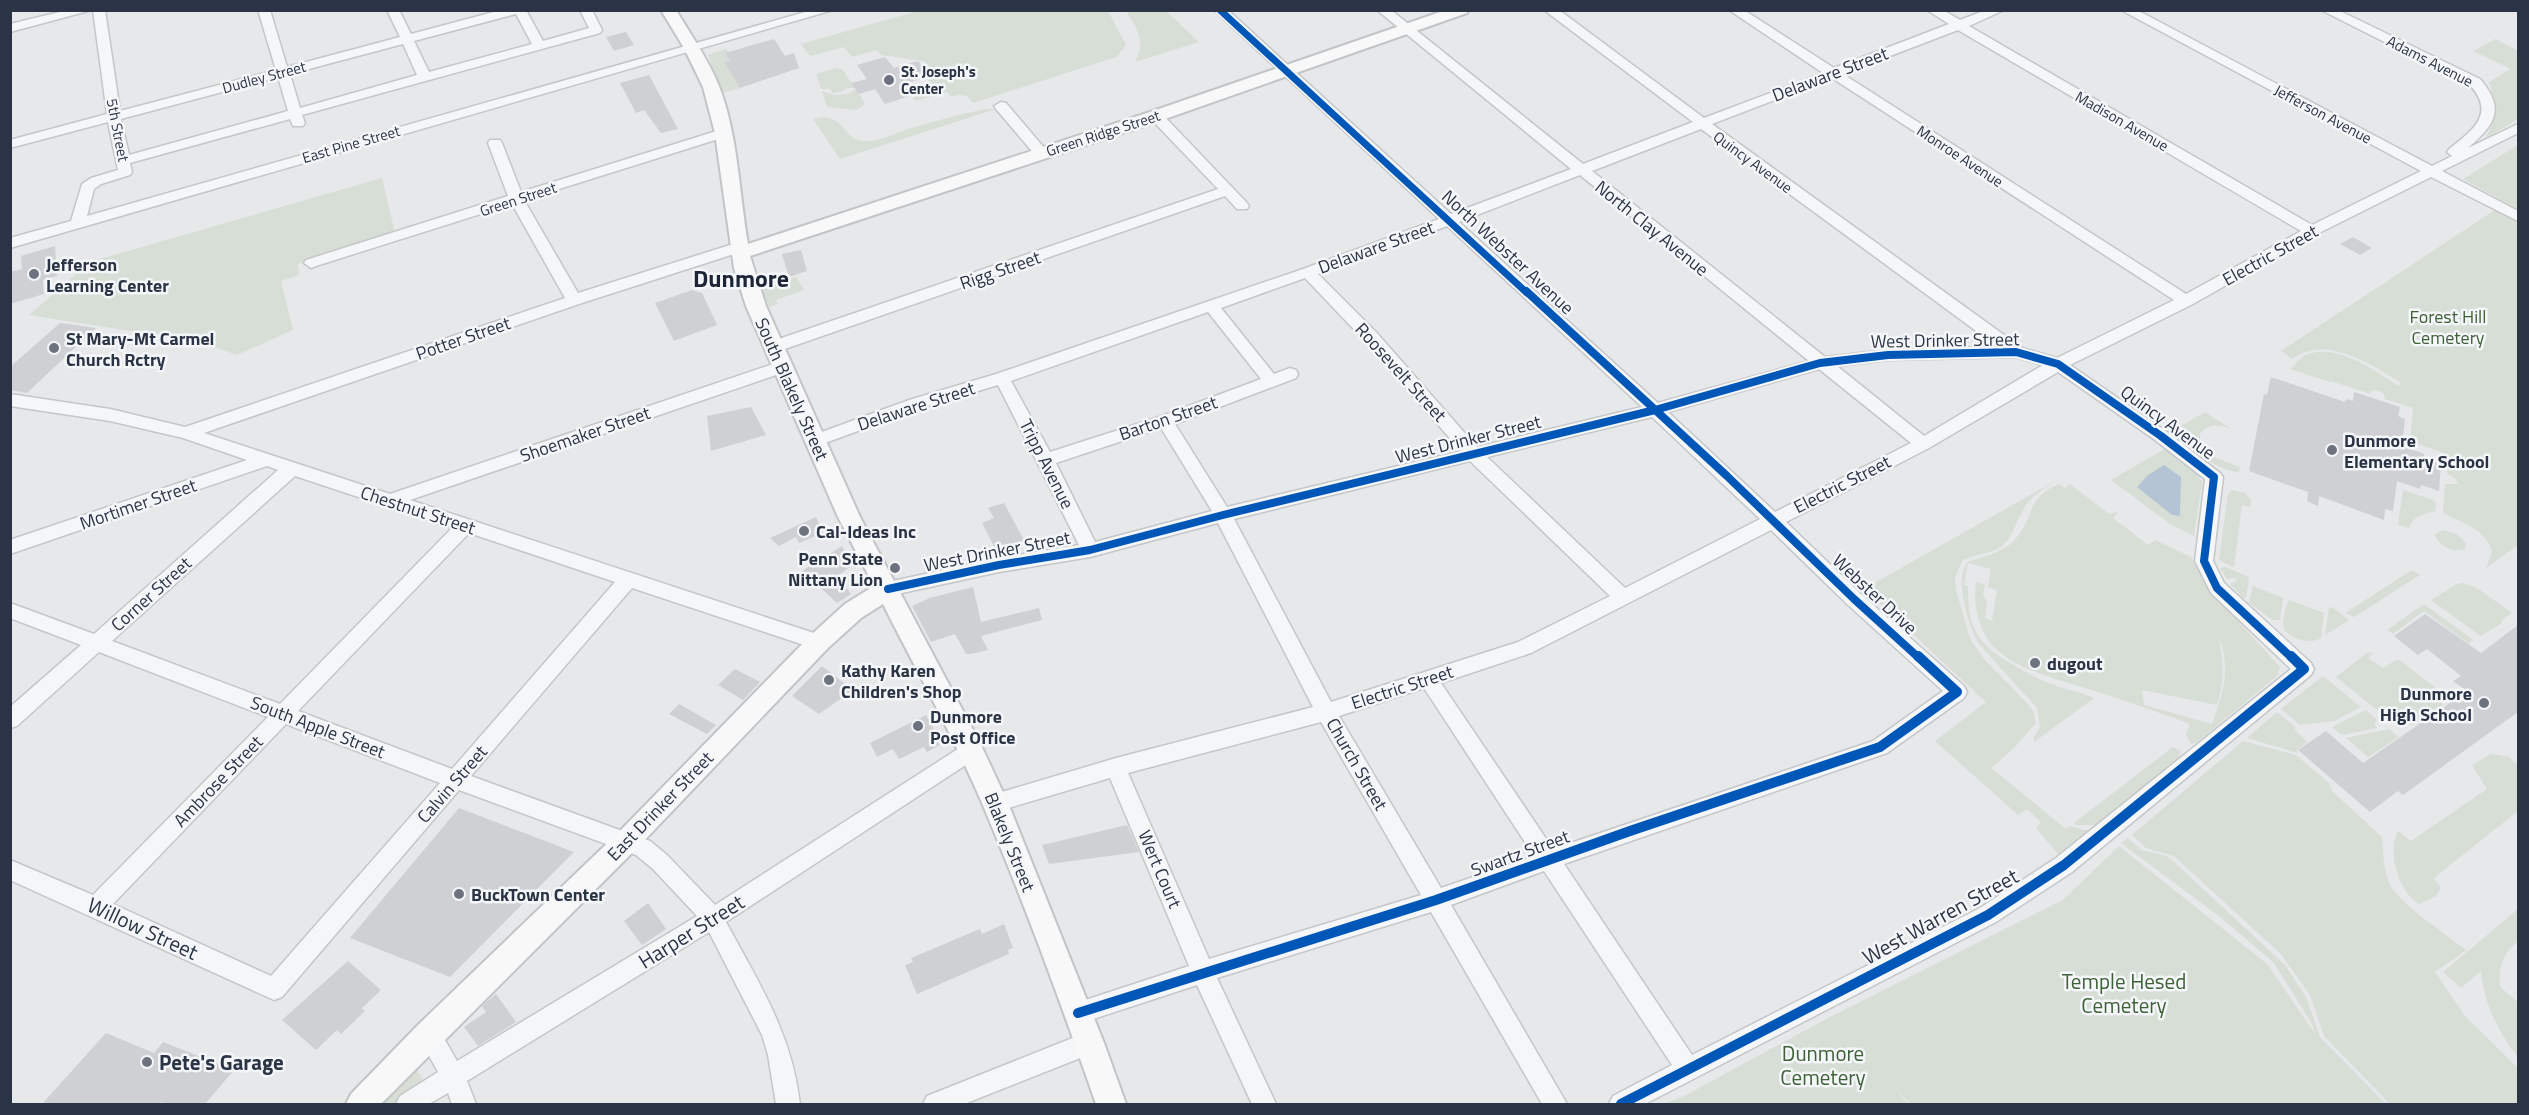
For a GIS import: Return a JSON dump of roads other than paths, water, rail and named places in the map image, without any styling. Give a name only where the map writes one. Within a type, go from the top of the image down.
[{"type":"main road","name":"South Blakely Street","points":[[668,10],[692,48],[711,87],[723,133],[743,268],[756,306],[849,518],[888,589]]},
{"type":"main road","name":"Green Ridge Street","points":[[742,252],[1287,72],[1462,10]]},
{"type":"main road","name":"East Drinker Street","points":[[361,1104],[429,1034],[627,841],[819,642],[853,611],[888,589]]},
{"type":"main road","name":"Blakely Street","points":[[888,589],[995,803],[1090,1042],[1111,1104]]},
{"type":"street","points":[[10,28],[86,10]]},
{"type":"street","name":"5th Street","points":[[78,223],[87,187],[96,181],[126,172],[114,117],[99,10]]},
{"type":"street","points":[[264,10],[297,118]]},
{"type":"street","points":[[393,10],[424,76]]},
{"type":"street","points":[[518,10],[539,45]]},
{"type":"street","name":"Dudley Street","points":[[10,144],[518,10]]},
{"type":"street","points":[[123,161],[297,118],[424,76],[596,30],[586,10]]},
{"type":"street","points":[[766,10],[775,25]]},
{"type":"street","name":"East Pine Street","points":[[10,243],[827,10]]},
{"type":"street","name":"North Webster Avenue","points":[[1220,10],[1773,519]]},
{"type":"street","name":"North Clay Avenue","points":[[1383,10],[1405,30],[1923,444]]},
{"type":"street","name":"Quincy Avenue","points":[[1550,10],[1702,124],[2016,352]]},
{"type":"street","name":"Monroe Avenue","points":[[1735,10],[2186,301]]},
{"type":"street","name":"Madison Avenue","points":[[1934,10],[2312,231]]},
{"type":"street","name":"Delaware Street","points":[[814,441],[915,404],[1002,378],[1308,272],[1582,170],[1998,10]]},
{"type":"street","name":"Jefferson Avenue","points":[[2127,10],[2518,218]]},
{"type":"street","name":"Adams Avenue","points":[[2327,10],[2475,82],[2481,88],[2488,102],[2488,117],[2476,136],[2451,154],[2450,163]]},
{"type":"street","points":[[1000,106],[1041,153]]},
{"type":"street","points":[[1156,116],[1242,206]]},
{"type":"street","name":"Electric Street","points":[[995,803],[1116,767],[1326,712],[1524,648],[1923,444],[2058,364],[2186,301],[2312,231],[2518,128]]},
{"type":"street","name":"Green Street","points":[[311,263],[517,200],[723,133]]},
{"type":"street","points":[[495,143],[517,200],[574,300]]},
{"type":"street","name":"Rigg Street","points":[[773,347],[1226,191]]},
{"type":"street","name":"Potter Street","points":[[185,433],[574,300],[730,250],[742,252]]},
{"type":"street","name":"Roosevelt Street","points":[[1308,272],[1370,336],[1474,455],[1623,597]]},
{"type":"street","points":[[1211,306],[1271,381]]},
{"type":"street","name":"West Drinker Street","points":[[888,589],[999,565],[1090,550],[1223,515],[1654,410],[1820,363],[1888,355],[2016,352],[2058,364]]},
{"type":"street","name":"Quincy Avenue","points":[[2058,364],[2161,436],[2214,477],[2204,561],[2217,588],[2304,669]]},
{"type":"street","name":"Shoemaker Street","points":[[389,501],[782,368]]},
{"type":"street","name":"Barton Street","points":[[1046,460],[1165,421],[1290,374]]},
{"type":"street","name":"Tripp Avenue","points":[[1002,378],[1046,460],[1090,550]]},
{"type":"street","name":"Chestnut Street","points":[[10,400],[110,415],[185,433],[819,642]]},
{"type":"street","name":"Church Street","points":[[1165,421],[1223,515],[1326,712],[1555,1104]]},
{"type":"street","name":"Mortimer Street","points":[[10,547],[266,460]]},
{"type":"street","name":"Corner Street","points":[[10,720],[292,468]]},
{"type":"street","name":"Webster Drive","points":[[1773,519],[1854,599],[1957,692]]},
{"type":"street","name":"Ambrose Street","points":[[96,907],[465,526]]},
{"type":"street","name":"Calvin Street","points":[[274,989],[629,579]]},
{"type":"street","name":"South Apple Street","points":[[10,610],[456,780],[644,848],[713,918],[772,1031],[780,1055],[788,1104]]},
{"type":"street","name":"West Warren Street","points":[[1621,1104],[1988,915],[2064,865],[2304,669]]},
{"type":"street","points":[[1428,679],[1688,1069]]},
{"type":"street","name":"Swartz Street","points":[[1078,1013],[1436,900],[1880,747],[1957,692]]},
{"type":"street","name":"Harper Street","points":[[408,1104],[713,918],[971,751]]},
{"type":"street","name":"Wert Court","points":[[1116,767],[1203,972],[1264,1104]]},
{"type":"street","name":"Willow Street","points":[[10,870],[274,989]]},
{"type":"street","points":[[429,1034],[453,1076],[464,1104]]},
{"type":"street","points":[[935,1104],[1090,1042]]},
{"type":"water","points":[[2164,465],[2181,477],[2180,516],[2172,515],[2137,487],[2148,475]]},
{"type":"place","name":"St. Joseph's Center","points":[[889,80]]},
{"type":"place","name":"Jefferson Learning Center","points":[[34,274]]},
{"type":"place","name":"St Mary-Mt Carmel Church Rctry","points":[[54,348]]},
{"type":"place","name":"Dunmore Elementary School","points":[[2332,450]]},
{"type":"place","name":"Cal-Ideas Inc","points":[[804,531]]},
{"type":"place","name":"Penn State Nittany Lion","points":[[895,568]]},
{"type":"place","name":"dugout","points":[[2035,663]]},
{"type":"place","name":"Kathy Karen Children's Shop","points":[[829,680]]},
{"type":"place","name":"Dunmore High School","points":[[2484,703]]},
{"type":"place","name":"Dunmore Post Office","points":[[918,726]]},
{"type":"place","name":"BuckTown Center","points":[[459,894]]},
{"type":"place","name":"Pete's Garage","points":[[147,1062]]},
{"type":"district","name":"Dunmore","points":[[741,278]]},
{"type":"park label","name":"Forest Hill Cemetery","points":[[2448,326]]},
{"type":"park label","name":"Temple Hesed Cemetery","points":[[2124,993]]},
{"type":"park label","name":"Dunmore Cemetery","points":[[1823,1065]]}]
